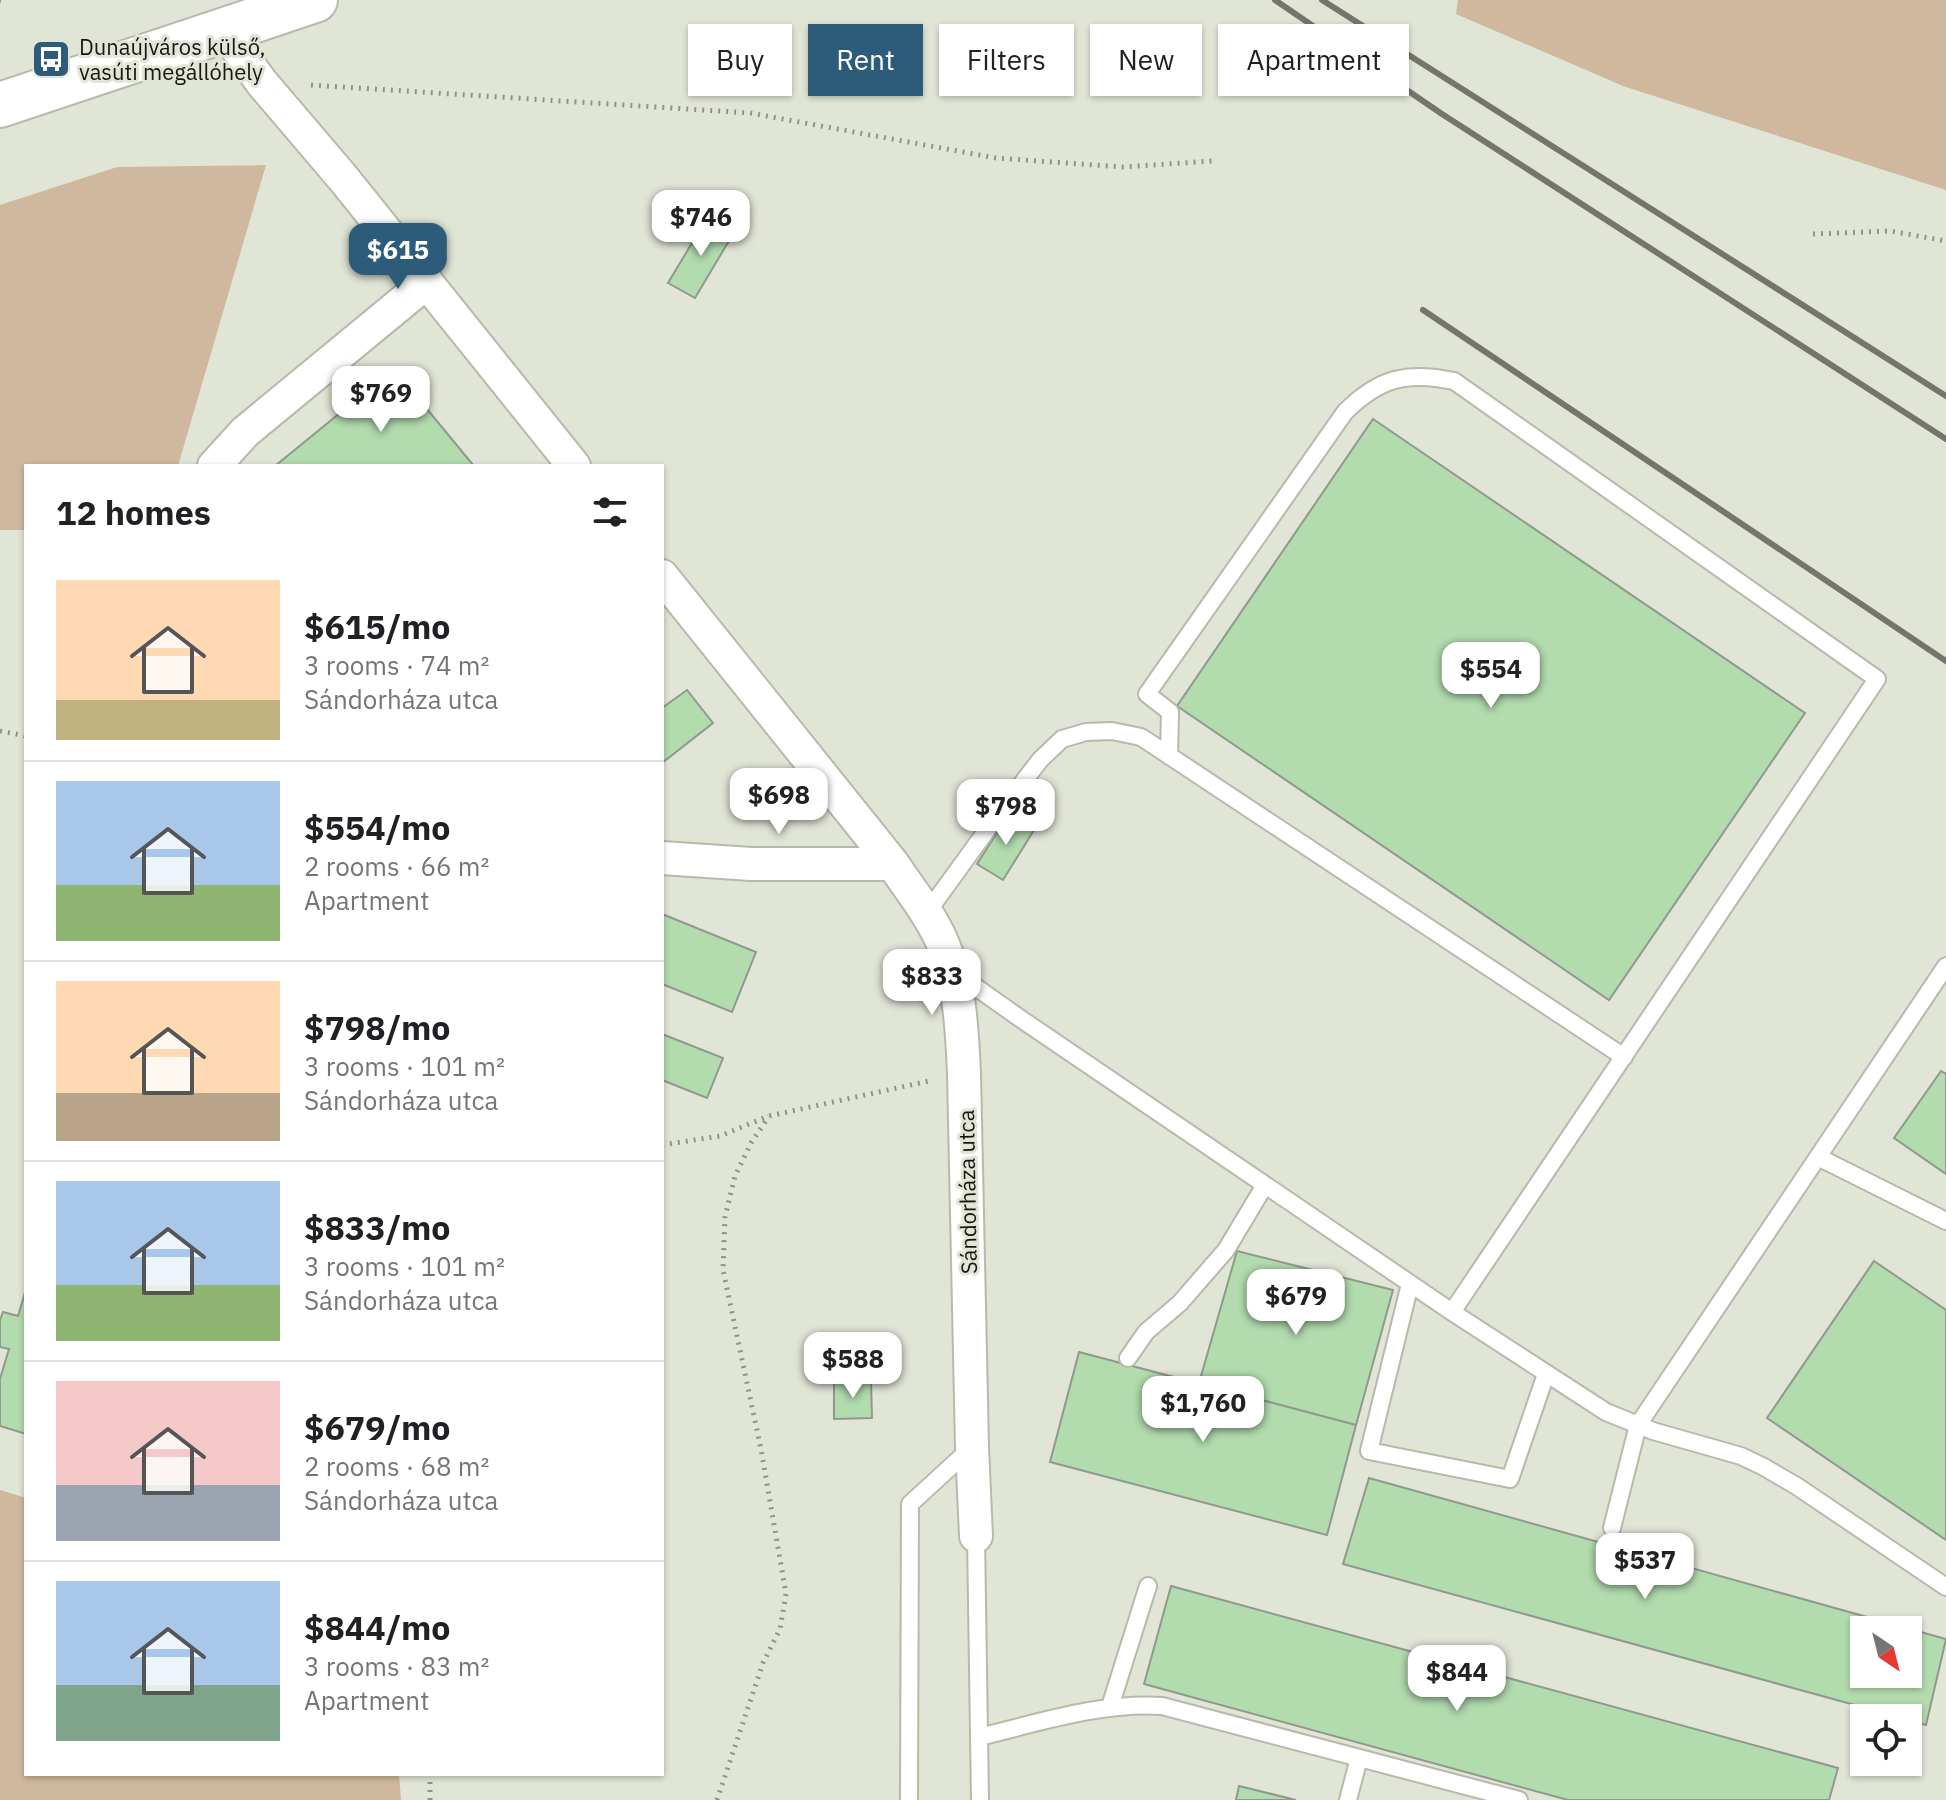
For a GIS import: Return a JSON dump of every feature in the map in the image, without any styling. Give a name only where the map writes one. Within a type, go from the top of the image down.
[{"type":"main road","points":[[0,105],[315,0]]},
{"type":"street","points":[[223,29],[262,83],[572,464]]},
{"type":"street","points":[[216,464],[245,432],[427,282]]},
{"type":"street","name":"Sándorháza utca","points":[[664,578],[893,864],[942,941],[952,970],[961,1017],[964,1073],[976,1536]]},
{"type":"street","points":[[664,858],[751,864],[893,864]]},
{"type":"lane","points":[[1169,756],[1170,712],[1147,694],[1345,412],[1375,387],[1416,376],[1454,381],[1877,679],[1452,1312]]},
{"type":"lane","points":[[926,914],[1040,760],[1062,739],[1086,732],[1112,731],[1141,737],[1624,1057]]},
{"type":"lane","points":[[1612,1528],[1638,1425],[1946,966]]},
{"type":"lane","points":[[952,970],[1410,1284],[1606,1412],[1638,1425],[1741,1456],[1764,1467],[1946,1587]]},
{"type":"lane","points":[[1818,1157],[1946,1221]]},
{"type":"lane","points":[[1128,1358],[1146,1332],[1180,1303],[1226,1250],[1265,1185]]},
{"type":"lane","points":[[1410,1284],[1369,1451],[1510,1479],[1546,1374]]},
{"type":"lane","points":[[909,1800],[910,1504],[972,1447]]},
{"type":"lane","points":[[976,1536],[980,1800]]},
{"type":"lane","points":[[1110,1707],[1148,1586]]},
{"type":"lane","points":[[979,1737],[1110,1707],[1139,1704],[1162,1706],[1519,1800]]},
{"type":"lane","points":[[1348,1800],[1359,1758]]},
{"type":"path","points":[[262,83],[750,113],[996,158],[1123,167],[1212,161]]},
{"type":"path","points":[[1813,234],[1890,231],[1946,241]]},
{"type":"path","points":[[0,731],[24,736]]},
{"type":"path","points":[[664,1145],[720,1136],[769,1116],[964,1073]]},
{"type":"path","points":[[717,1800],[763,1663],[780,1629],[786,1594],[761,1449],[723,1270],[725,1217],[735,1176],[769,1116]]},
{"type":"path","points":[[430,1776],[430,1800]]},
{"type":"shaded area","points":[[1458,0],[1946,0],[1946,190],[1623,86],[1456,14]]},
{"type":"shaded area","points":[[266,165],[179,464],[24,464],[24,530],[0,530],[0,205],[117,167]]},
{"type":"shaded area","points":[[0,1490],[24,1497],[24,1776],[399,1776],[401,1800],[0,1800]]},
{"type":"building","points":[[707,218],[733,234],[695,298],[668,283]]},
{"type":"building","points":[[394,369],[472,464],[277,464]]},
{"type":"building","points":[[1373,419],[1805,713],[1609,1000],[1177,706]]},
{"type":"building","points":[[687,690],[713,723],[664,761],[664,707]]},
{"type":"building","points":[[1009,814],[1034,830],[1003,880],[977,864]]},
{"type":"building","points":[[664,915],[756,952],[732,1012],[664,985]]},
{"type":"building","points":[[664,1035],[723,1058],[707,1098],[664,1081]]},
{"type":"building","points":[[1941,1071],[1946,1074],[1946,1174],[1894,1138]]},
{"type":"building","points":[[1237,1251],[1393,1290],[1356,1425],[1199,1383]]},
{"type":"building","points":[[1874,1261],[1946,1310],[1946,1540],[1767,1418]]},
{"type":"building","points":[[24,1296],[24,1433],[0,1426],[0,1379],[9,1349],[0,1347],[0,1320],[3,1312],[18,1316]]},
{"type":"building","points":[[1079,1352],[1356,1425],[1327,1535],[1050,1462]]},
{"type":"building","points":[[871,1380],[872,1418],[834,1419],[834,1381]]},
{"type":"building","points":[[1369,1478],[1864,1616],[1850,1616],[1850,1688],[1922,1688],[1922,1632],[1946,1639],[1926,1725],[1922,1724],[1922,1704],[1851,1704],[1343,1564]]},
{"type":"building","points":[[1171,1586],[1838,1768],[1829,1800],[1568,1800],[1144,1684]]},
{"type":"building","points":[[1239,1786],[1296,1800],[1236,1800]]},
{"type":"railway","points":[[1275,0],[1442,114],[1946,439]]},
{"type":"railway","points":[[1322,0],[1946,396]]},
{"type":"railway","points":[[1423,310],[1946,661]]},
{"type":"place","name":"Dunaújváros külső, vasúti megállóhely","points":[[51,59]]}]
